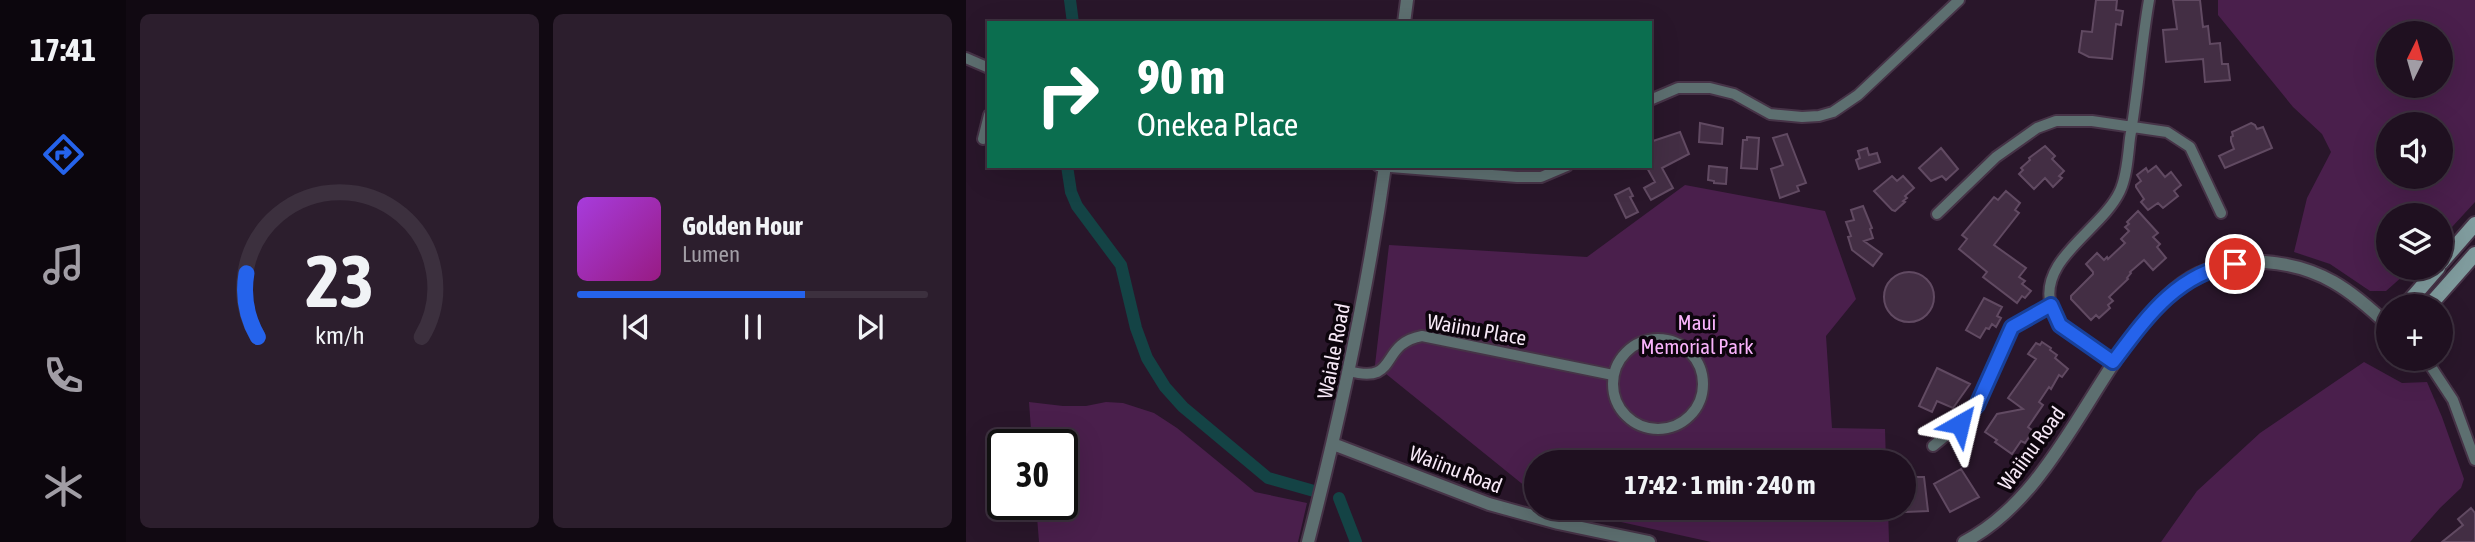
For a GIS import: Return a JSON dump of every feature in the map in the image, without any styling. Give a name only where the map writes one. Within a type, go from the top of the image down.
[{"type":"main road","points":[[2453,249],[2475,224]]},
{"type":"main road","points":[[2440,294],[2475,254]]},
{"type":"main road","points":[[2415,294],[2428,280]]},
{"type":"street","points":[[1404,21],[1407,0]]},
{"type":"street","points":[[1652,99],[1678,89],[1710,88],[1734,94],[1770,114],[1802,117],[1833,112],[1858,95],[1959,0]]},
{"type":"street","points":[[2113,362],[2060,325],[2051,305],[2050,288],[2054,272],[2063,256],[2103,217],[2120,191],[2132,126],[2149,0]]},
{"type":"street","points":[[966,58],[987,67]]},
{"type":"street","points":[[1937,214],[1996,157],[2037,128],[2056,121],[2092,121],[2167,132],[2190,147],[2221,214]]},
{"type":"street","points":[[983,139],[987,124]]},
{"type":"street","name":"Waiale Road","points":[[1308,542],[1349,372],[1374,243],[1385,168]]},
{"type":"street","points":[[1398,168],[1517,177],[1541,177],[1562,168]]},
{"type":"street","name":"Waiinu Road","points":[[1964,542],[2011,508],[2035,481],[2113,362],[2150,314],[2177,288],[2197,275],[2221,266],[2249,261],[2286,264],[2333,280],[2376,313]]},
{"type":"street","points":[[1934,446],[1977,405],[2012,327],[2051,305]]},
{"type":"street","name":"Waiinu Place","points":[[1349,372],[1374,375],[1384,369],[1400,345],[1410,338],[1422,336],[1613,375]]},
{"type":"street","points":[[1649,339],[1667,339],[1684,346],[1696,359],[1703,375],[1703,393],[1696,410],[1684,422],[1667,429],[1649,429],[1632,422],[1620,410],[1613,393],[1613,375],[1620,359],[1632,346],[1649,339]]},
{"type":"street","points":[[2434,371],[2453,400],[2475,460]]},
{"type":"street","name":"Waiinu Road","points":[[1333,444],[1489,504],[1558,523],[1648,542]]},
{"type":"green space","points":[[2218,0],[2475,0],[2475,202],[2453,226],[2453,203],[2376,203],[2376,280],[2398,280],[2386,291],[2370,291],[2330,264],[2294,252],[2307,198],[2331,152],[2322,134],[2293,107],[2218,15]]},
{"type":"green space","name":"Maui Memorial Park","points":[[1685,185],[1825,211],[1856,299],[1826,336],[1832,428],[1885,429],[1886,450],[1524,450],[1524,485],[1375,365],[1389,245],[1587,257]]},
{"type":"green space","points":[[2364,362],[2402,383],[2427,382],[2464,479],[2461,488],[2410,542],[2161,542],[2197,491],[2260,433]]},
{"type":"green space","points":[[1029,402],[1063,406],[1123,403],[1154,413],[1177,428],[1255,492],[1307,503],[1298,542],[1039,542],[1037,520],[1078,520],[1078,429],[1031,429]]},
{"type":"green space","points":[[1612,520],[1888,520],[1889,542],[1711,542]]},
{"type":"building","points":[[2096,0],[2117,0],[2116,10],[2123,11],[2121,25],[2116,24],[2112,59],[2089,57],[2079,52],[2082,31],[2092,32]]},
{"type":"building","points":[[2173,0],[2200,0],[2203,27],[2208,26],[2210,44],[2220,43],[2222,64],[2228,64],[2230,80],[2205,82],[2203,59],[2166,62],[2163,30],[2177,29]]},
{"type":"building","points":[[1700,123],[1723,128],[1722,144],[1699,142]]},
{"type":"building","points":[[2251,123],[2257,129],[2263,127],[2272,148],[2225,168],[2219,156],[2234,149],[2232,132]]},
{"type":"building","points":[[1680,132],[1689,154],[1662,168],[1673,188],[1651,200],[1644,188],[1655,182],[1647,168],[1652,168],[1652,141]]},
{"type":"building","points":[[1787,134],[1806,183],[1797,186],[1799,191],[1780,198],[1771,169],[1783,165],[1773,138]]},
{"type":"building","points":[[1747,137],[1759,138],[1757,169],[1741,168],[1743,140],[1747,140]]},
{"type":"building","points":[[2045,146],[2055,156],[2052,159],[2064,171],[2059,176],[2062,178],[2053,187],[2045,178],[2034,189],[2019,174],[2029,158]]},
{"type":"building","points":[[1867,148],[1869,155],[1877,153],[1880,162],[1859,169],[1856,160],[1860,158],[1858,151]]},
{"type":"building","points":[[1941,148],[1958,169],[1946,180],[1942,176],[1931,181],[1919,168]]},
{"type":"building","points":[[1709,166],[1727,168],[1726,184],[1708,180]]},
{"type":"building","points":[[2156,166],[2165,177],[2171,172],[2181,185],[2174,191],[2178,196],[2163,208],[2158,203],[2148,210],[2141,202],[2144,199],[2136,187],[2141,181],[2137,175],[2146,168],[2148,172]]},
{"type":"building","points":[[1892,176],[1897,181],[1903,176],[1914,188],[1895,211],[1874,191]]},
{"type":"building","points":[[1629,188],[1633,196],[1630,197],[1638,212],[1626,218],[1615,195]]},
{"type":"building","points":[[2006,191],[2020,203],[2015,210],[2019,213],[1994,245],[2026,268],[2019,277],[2025,281],[2022,284],[2031,291],[2017,303],[1983,277],[1987,272],[1959,249],[1967,239],[1962,235],[1994,197],[1998,200]]},
{"type":"building","points":[[1863,206],[1873,238],[1864,241],[1882,254],[1873,266],[1852,250],[1848,237],[1851,236],[1846,222],[1854,220],[1851,210]]},
{"type":"building","points":[[2138,211],[2158,233],[2153,237],[2160,244],[2157,247],[2166,258],[2153,270],[2144,260],[2109,297],[2113,301],[2108,305],[2110,308],[2099,318],[2096,315],[2091,320],[2071,296],[2093,274],[2086,264],[2097,253],[2104,260],[2107,257],[2108,259],[2125,243],[2121,239],[2129,231],[2125,227],[2129,224],[2127,222]]},
{"type":"building","points":[[1909,272],[1927,279],[1934,297],[1927,315],[1909,322],[1891,315],[1884,297],[1891,279]]},
{"type":"building","points":[[1984,298],[2002,307],[1997,316],[2001,318],[1996,327],[1992,324],[1989,329],[1986,328],[1980,338],[1966,330]]},
{"type":"building","points":[[2042,342],[2051,348],[2057,355],[2055,358],[2068,369],[2062,377],[2059,375],[2039,402],[2043,405],[2028,427],[2033,431],[2025,443],[2021,441],[2012,454],[1985,432],[1997,414],[2023,409],[2008,398],[2036,359],[2028,354],[2036,343],[2040,345]]},
{"type":"building","points":[[1937,368],[1970,384],[1953,408],[1937,401],[1932,412],[1919,406]]},
{"type":"building","points":[[1961,469],[1979,497],[1950,512],[1934,484]]},
{"type":"building","points":[[1916,477],[1924,477],[1928,511],[1916,512]]},
{"type":"building","points":[[2471,508],[2475,513],[2475,542],[2442,542],[2463,525],[2458,519]]},
{"type":"waterway","points":[[1070,0],[1073,21]]},
{"type":"waterway","points":[[1067,168],[1071,192],[1077,206],[1121,265],[1136,328],[1147,358],[1165,387],[1183,407],[1268,478],[1314,491]]},
{"type":"waterway","points":[[1339,498],[1356,542]]},
{"type":"route","points":[[1960,424],[1977,405],[2012,327],[2024,318],[2051,305],[2060,325],[2113,362],[2150,314],[2177,288],[2197,275],[2235,264]]}]
